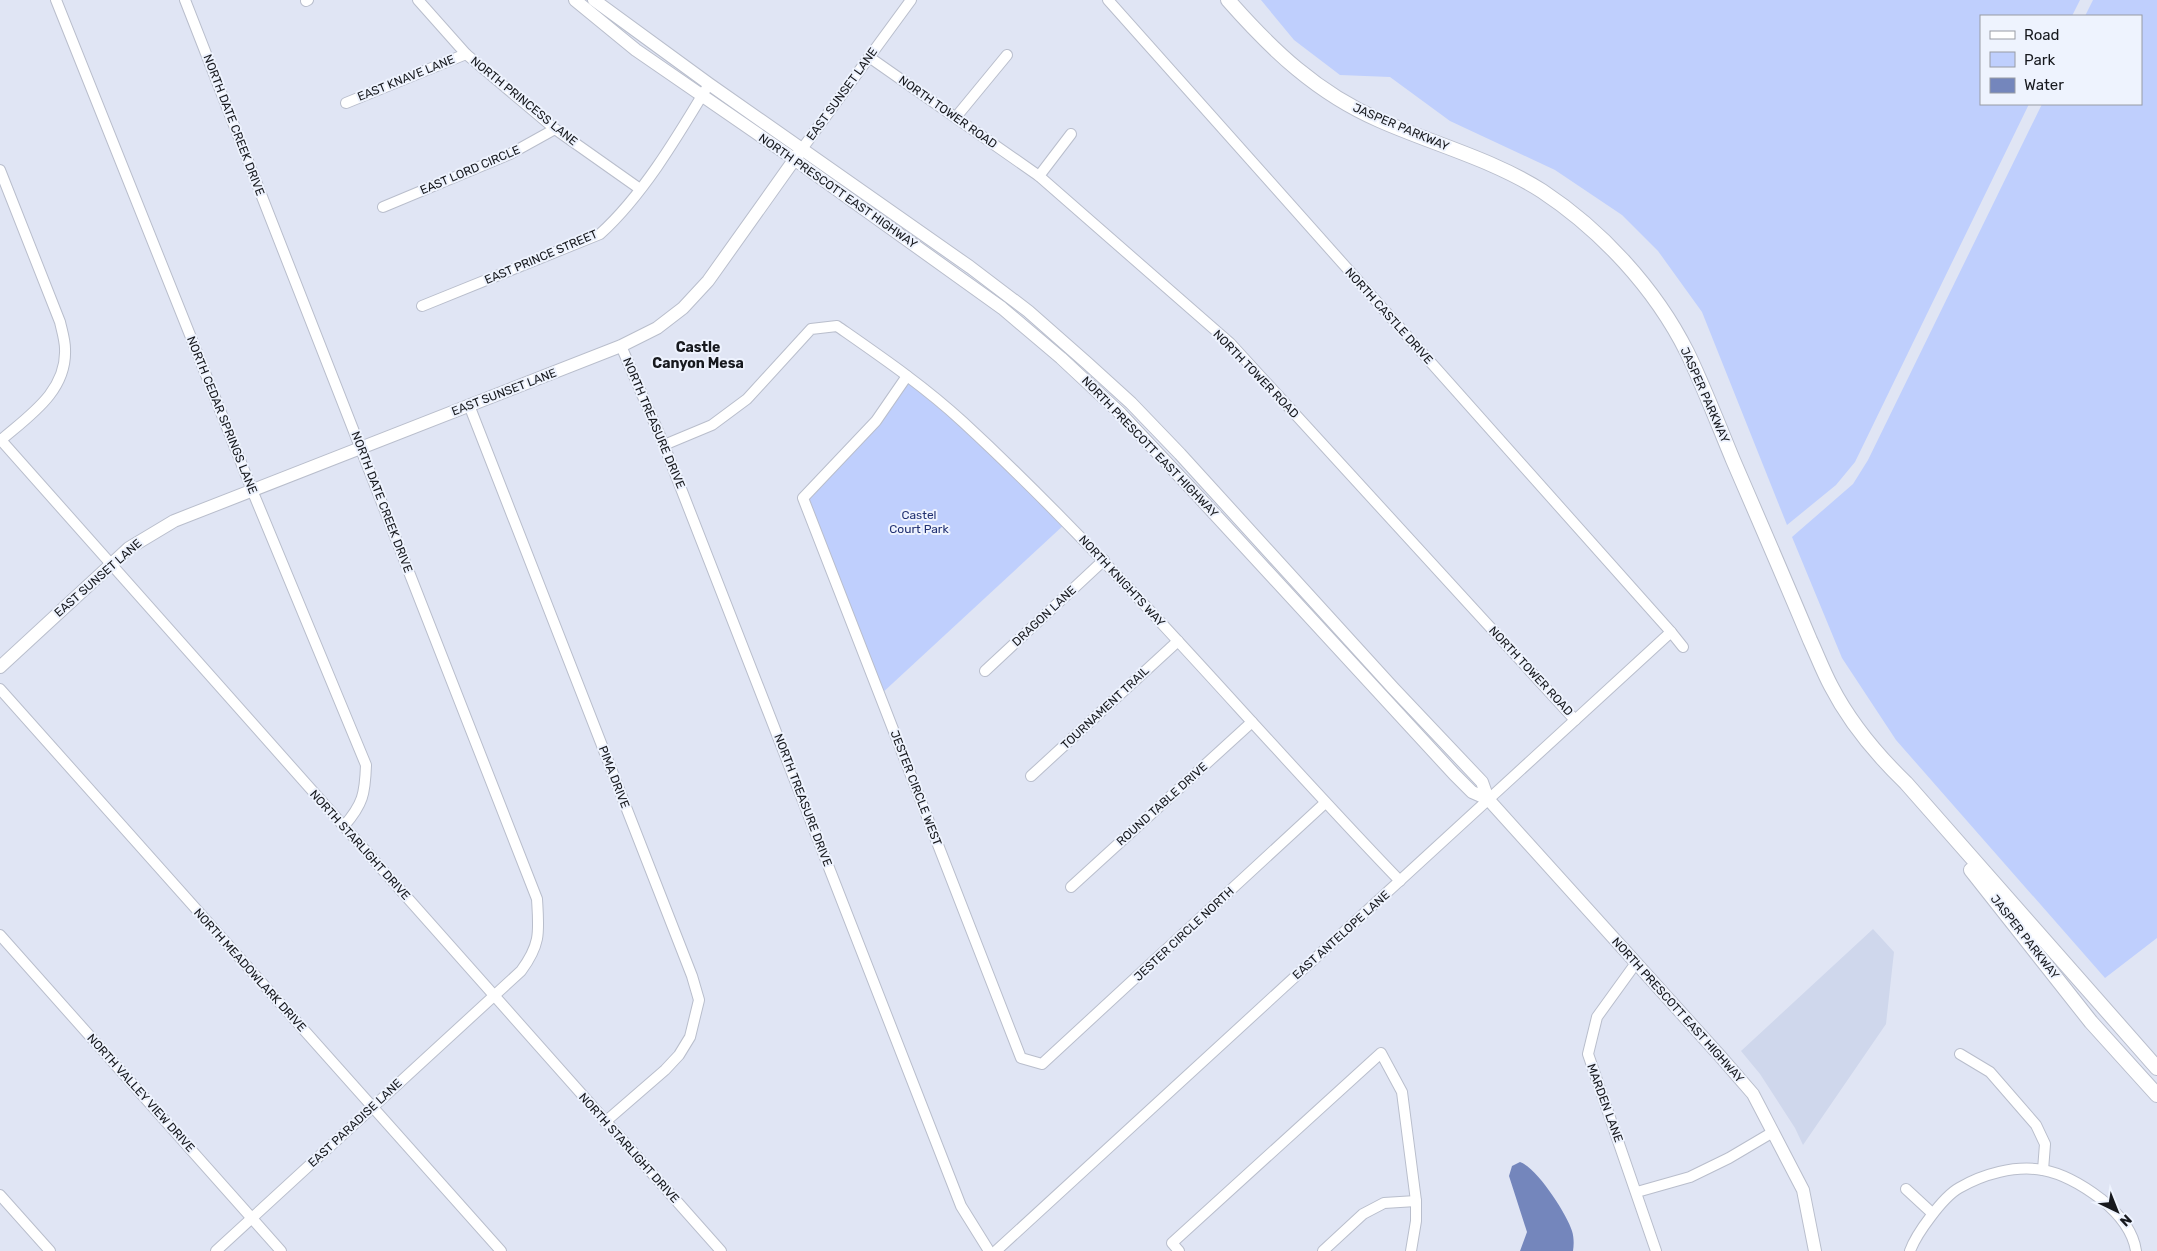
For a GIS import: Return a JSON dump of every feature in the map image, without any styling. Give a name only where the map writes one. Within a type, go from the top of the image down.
[{"type":"main road","name":"JASPER PARKWAY","points":[[1228,0],[1284,59],[1317,85],[1378,120],[1464,153],[1503,170],[1541,191],[1599,236],[1629,267],[1656,302],[1686,350],[1831,686],[1853,720],[1888,766],[2157,1068]]},
{"type":"main road","name":"JASPER PARKWAY","points":[[1897,775],[2091,1022],[2157,1095]]},
{"type":"street","name":"NORTH CEDAR SPRINGS LANE","points":[[56,0],[252,490],[366,765],[366,789],[357,811],[344,826]]},
{"type":"street","name":"NORTH DATE CREEK DRIVE","points":[[185,0],[538,899],[539,930],[534,954],[522,971],[494,996]]},
{"type":"street","name":"NORTH PRINCESS LANE","points":[[418,0],[466,54],[556,129],[640,190]]},
{"type":"street","name":"NORTH PRESCOTT EAST HIGHWAY","points":[[575,0],[636,50],[706,90]]},
{"type":"street","name":"NORTH PRESCOTT EAST HIGHWAY","points":[[594,0],[706,90],[978,273],[1028,311],[1131,403],[1482,782],[1488,799],[1752,1094],[1803,1190],[1815,1251]]},
{"type":"street","name":"EAST SUNSET LANE","points":[[0,667],[129,548],[168,524],[621,346],[657,328],[683,308],[708,282],[798,153],[911,0]]},
{"type":"street","name":"NORTH CASTLE DRIVE","points":[[1108,0],[1671,632]]},
{"type":"street","name":"EAST KNAVE LANE","points":[[346,102],[466,54]]},
{"type":"street","points":[[956,117],[1007,56]]},
{"type":"street","name":"NORTH TOWER ROAD","points":[[869,57],[1039,176],[1230,343],[1576,720]]},
{"type":"street","name":"EAST PRINCE STREET","points":[[422,306],[600,234],[616,219],[640,190],[706,90]]},
{"type":"street","name":"EAST LORD CIRCLE","points":[[383,207],[510,154],[556,129]]},
{"type":"street","points":[[1039,176],[1071,134]]},
{"type":"street","name":"NORTH PRESCOTT EAST HIGHWAY","points":[[798,153],[1002,308],[1067,363],[1121,414],[1263,565],[1454,774],[1472,792],[1488,799]]},
{"type":"street","points":[[0,170],[60,322],[65,348],[64,368],[56,387],[44,402],[1,440]]},
{"type":"street","name":"NORTH KNIGHTS WAY","points":[[664,445],[712,425],[747,399],[811,329],[837,326],[907,376],[962,422],[1104,560],[1325,803],[1400,881]]},
{"type":"street","name":"NORTH TREASURE DRIVE","points":[[621,346],[664,445],[961,1206],[989,1251]]},
{"type":"street","points":[[1067,363],[1076,353]]},
{"type":"street","name":"JESTER CIRCLE WEST","points":[[907,376],[876,421],[803,498],[1021,1058],[1042,1064]]},
{"type":"street","name":"PIMA DRIVE","points":[[469,405],[688,967],[699,1000],[690,1037],[679,1055],[665,1070],[605,1122]]},
{"type":"street","name":"NORTH STARLIGHT DRIVE","points":[[1,440],[721,1251]]},
{"type":"street","points":[[1263,565],[1274,556]]},
{"type":"street","name":"DRAGON LANE","points":[[984,671],[1104,560]]},
{"type":"street","points":[[1671,632],[1683,647]]},
{"type":"street","name":"EAST ANTELOPE LANE","points":[[996,1251],[1671,632]]},
{"type":"street","name":"TOURNAMENT TRAIL","points":[[1032,776],[1178,641]]},
{"type":"street","name":"NORTH MEADOWLARK DRIVE","points":[[0,689],[501,1251]]},
{"type":"street","name":"ROUND TABLE DRIVE","points":[[1071,887],[1252,722]]},
{"type":"street","name":"JESTER CIRCLE NORTH","points":[[1042,1064],[1325,803]]},
{"type":"street","name":"NORTH VALLEY VIEW DRIVE","points":[[0,934],[282,1251]]},
{"type":"street","name":"MARDEN LANE","points":[[1636,963],[1597,1017],[1588,1054],[1656,1251]]},
{"type":"street","name":"EAST PARADISE LANE","points":[[216,1251],[494,996]]},
{"type":"street","points":[[1179,1251],[1172,1243],[1381,1053],[1402,1092],[1416,1201],[1416,1221],[1411,1251]]},
{"type":"street","points":[[1960,1054],[1990,1072],[2036,1125],[2045,1144],[2043,1170]]},
{"type":"street","points":[[1637,1192],[1690,1177],[1729,1158],[1773,1132]]},
{"type":"street","points":[[1910,1251],[1932,1213],[1957,1188],[2005,1170],[2043,1170],[2083,1185],[2115,1210],[2135,1240],[2136,1251]]},
{"type":"street","points":[[1906,1189],[1932,1213]]},
{"type":"street","points":[[0,1195],[50,1251]]},
{"type":"street","points":[[1323,1251],[1363,1214],[1384,1203],[1416,1201]]},
{"type":"shaded area","points":[[1873,929],[1894,952],[1886,1024],[1803,1145],[1795,1128],[1760,1074],[1741,1051]]},
{"type":"green space","points":[[1261,0],[2080,0],[2072,15],[1980,15],[1980,105],[2029,105],[1855,462],[1836,485],[1787,525],[1702,312],[1658,251],[1622,215],[1555,170],[1450,121],[1390,77],[1340,75],[1294,40]]},
{"type":"green space","points":[[2093,0],[2157,0],[2157,938],[2105,978],[1896,740],[1842,658],[1792,537],[1853,484],[1868,460],[2042,105],[2142,105],[2142,15],[2086,15]]},
{"type":"green space","name":"Castel Court Park","points":[[907,376],[1066,523],[880,695],[803,498]]},
{"type":"water","points":[[1520,1162],[1527,1166],[1543,1182],[1564,1214],[1573,1233],[1573,1251],[1520,1251],[1527,1232],[1509,1176],[1512,1166]]},
{"type":"district","name":"Castle Canyon Mesa","points":[[698,356]]}]
